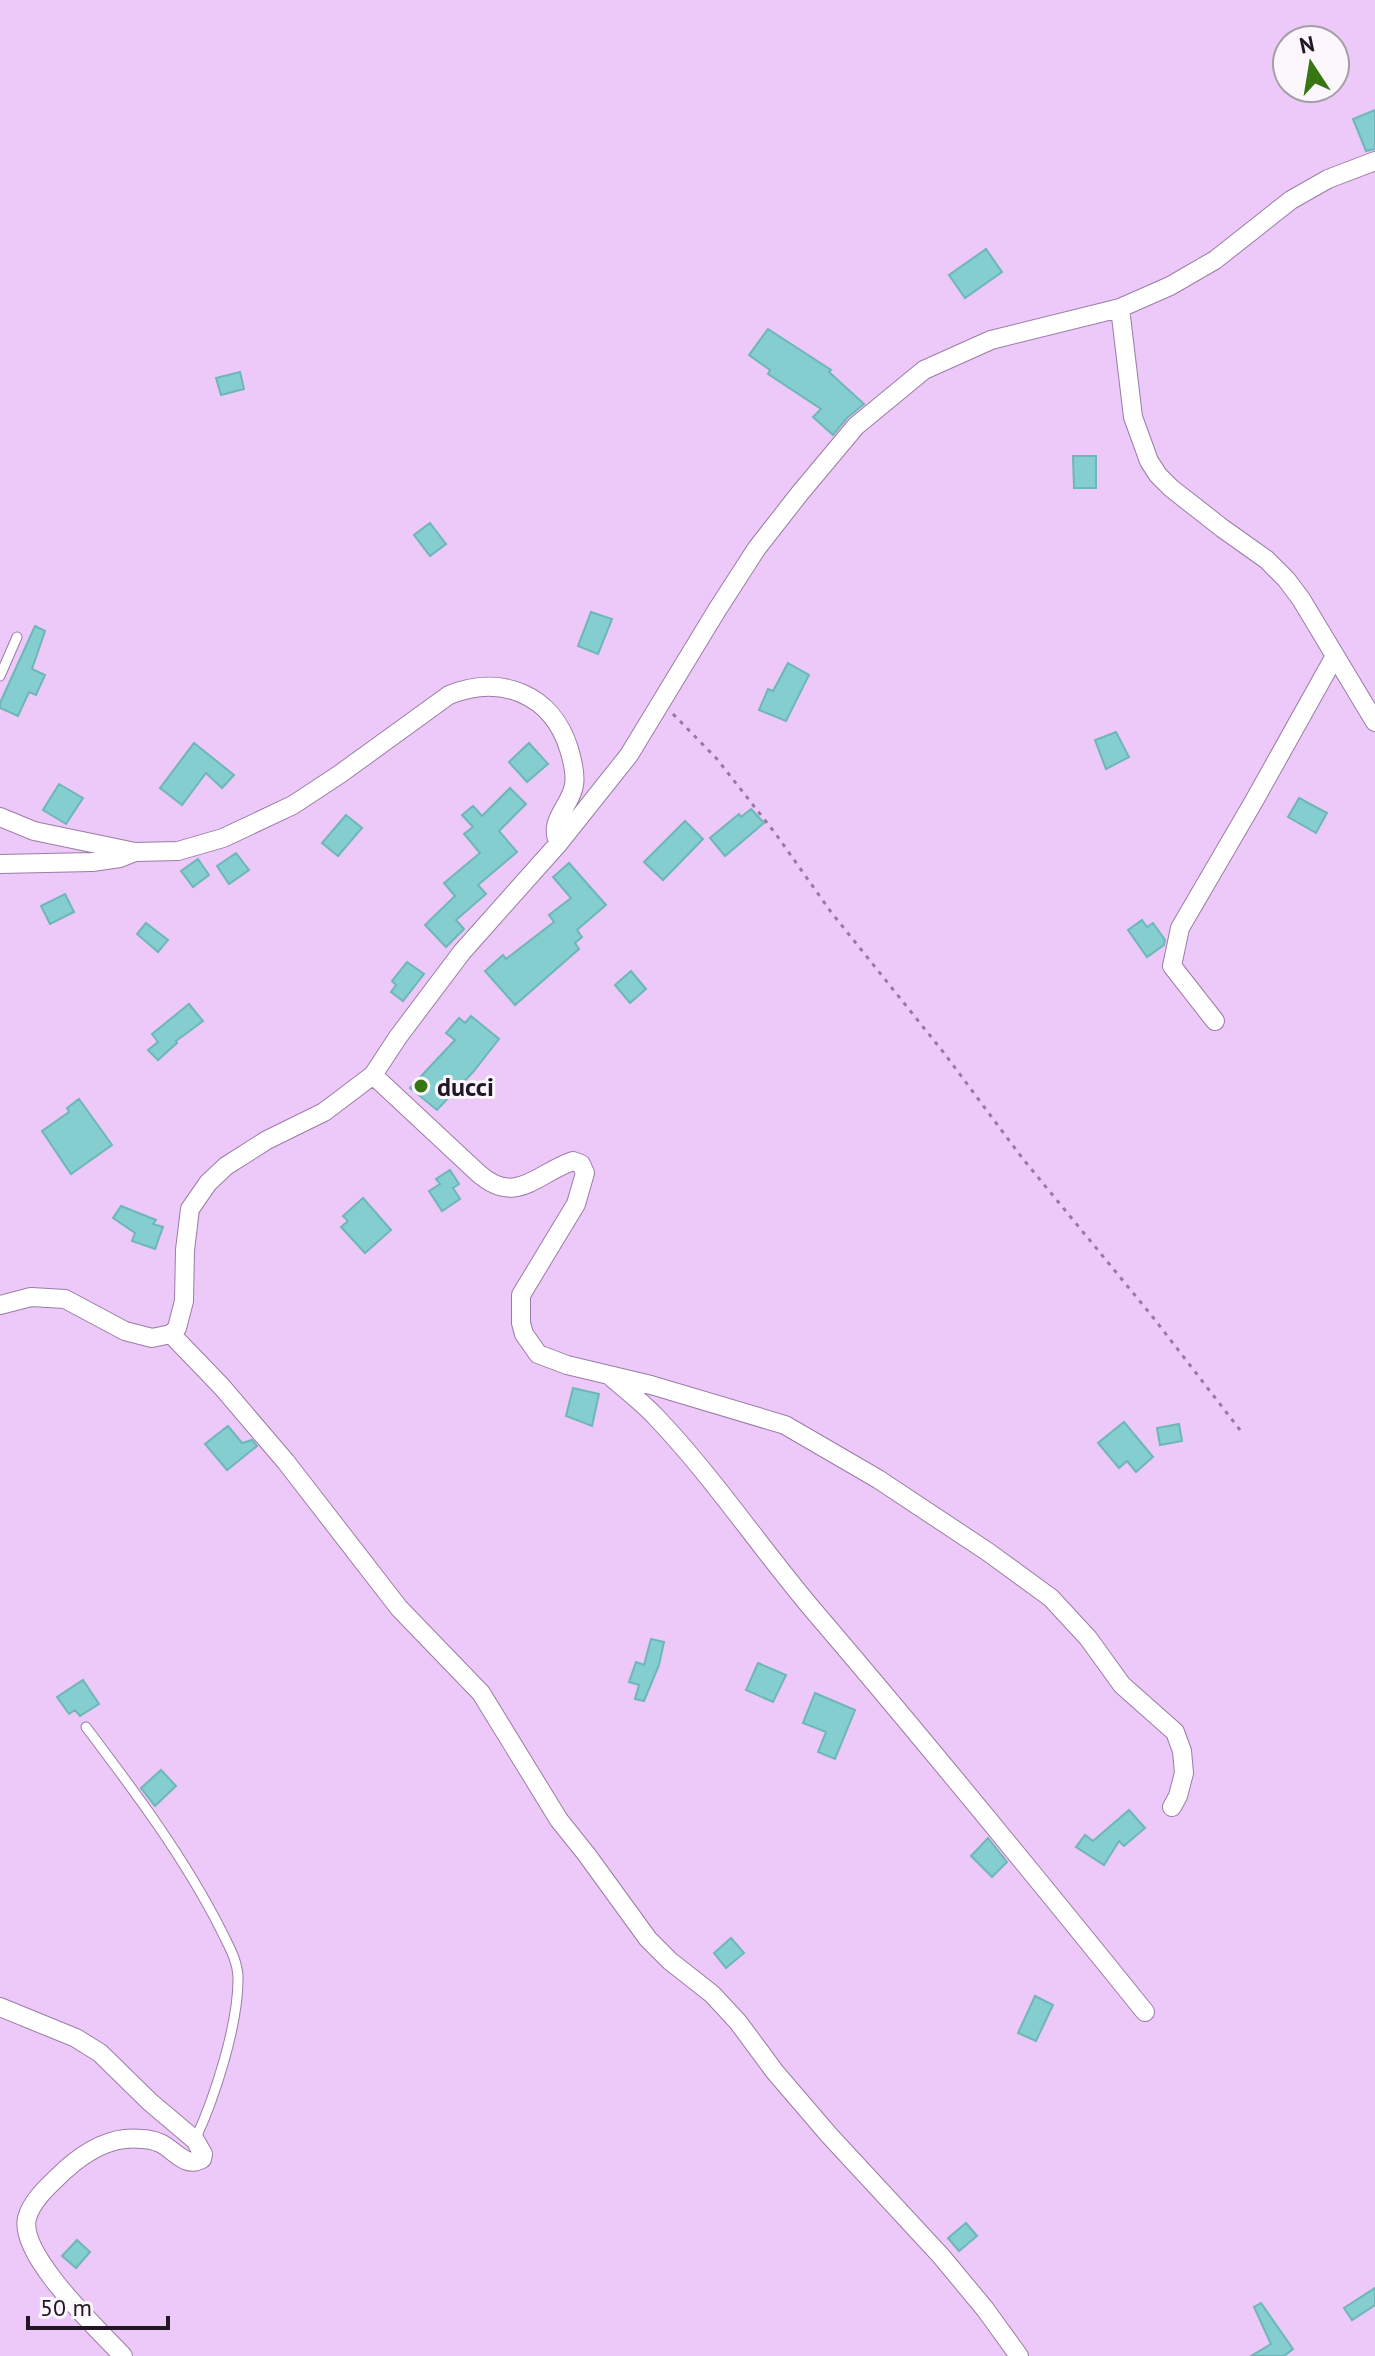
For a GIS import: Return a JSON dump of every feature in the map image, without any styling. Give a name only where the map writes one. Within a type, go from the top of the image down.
[{"type":"street","points":[[0,1305],[31,1297],[65,1299],[125,1331],[152,1338],[171,1334],[177,1328],[184,1301],[190,1209],[208,1183],[226,1166],[267,1140],[324,1112],[373,1075],[462,952],[559,843],[629,755],[757,548],[847,437],[888,398],[924,370],[991,340],[1120,308],[1170,286],[1215,260],[1291,200],[1328,179],[1375,161]]},
{"type":"street","points":[[1120,308],[1133,417],[1149,461],[1171,488],[1267,560],[1286,579],[1375,722]]},
{"type":"street","points":[[1215,1021],[1172,966],[1180,928],[1335,656]]},
{"type":"street","points":[[0,817],[34,831],[135,852],[178,851],[223,838],[293,805],[449,695],[462,690],[490,687],[533,699],[546,707],[562,731],[571,759],[574,787],[556,823],[559,843]]},
{"type":"street","points":[[0,864],[92,862],[120,858],[135,852]]},
{"type":"street","points":[[373,1075],[478,1173],[494,1184],[524,1186],[573,1161],[584,1168],[576,1204],[521,1295],[519,1313],[524,1334],[538,1354],[567,1365],[651,1385],[785,1425],[924,1508],[1051,1598],[1088,1638],[1122,1685],[1175,1732],[1182,1751],[1184,1773],[1172,1807]]},
{"type":"street","points":[[171,1334],[222,1387],[286,1462],[399,1608],[481,1693],[559,1820],[648,1939],[712,1994],[738,2022],[775,2072],[829,2135],[941,2256],[1019,2356]]},
{"type":"street","points":[[609,1375],[655,1415],[718,1488],[811,1607],[991,1821],[1145,2012]]},
{"type":"street","points":[[0,2007],[76,2038],[100,2053],[195,2140],[203,2154],[202,2159],[190,2163],[158,2142],[121,2138],[94,2148],[72,2164],[33,2205],[28,2216],[26,2228],[29,2238],[45,2268],[123,2356]]},
{"type":"lane","points":[[0,676],[17,637]]},
{"type":"lane","points":[[86,1727],[153,1816],[211,1912],[234,1958],[238,1975],[234,2018],[211,2106],[195,2140]]},
{"type":"path","points":[[662,702],[717,759],[831,912],[944,1053],[1023,1159],[1152,1316],[1240,1430]]},
{"type":"building","points":[[1375,110],[1375,149],[1366,151],[1353,119]]},
{"type":"building","points":[[986,249],[1002,272],[965,298],[949,275]]},
{"type":"building","points":[[768,329],[831,370],[829,372],[864,404],[833,435],[813,417],[821,409],[768,374],[770,370],[749,355]]},
{"type":"building","points":[[240,372],[244,389],[221,395],[216,378]]},
{"type":"building","points":[[1073,456],[1096,456],[1096,488],[1074,488]]},
{"type":"building","points":[[430,523],[446,544],[430,556],[414,535]]},
{"type":"building","points":[[591,612],[612,619],[598,654],[578,646]]},
{"type":"building","points":[[35,626],[45,631],[32,669],[45,675],[36,695],[29,692],[18,716],[0,708],[0,703]]},
{"type":"building","points":[[788,663],[809,675],[786,721],[759,710],[768,689],[773,691]]},
{"type":"building","points":[[1116,732],[1129,757],[1106,769],[1095,740]]},
{"type":"building","points":[[194,743],[234,775],[222,788],[206,773],[182,805],[160,788]]},
{"type":"building","points":[[529,743],[548,764],[527,782],[509,762]]},
{"type":"building","points":[[59,784],[83,798],[66,824],[43,810]]},
{"type":"building","points":[[510,788],[526,804],[499,831],[517,852],[478,885],[486,894],[456,920],[464,929],[446,947],[425,925],[455,896],[444,883],[480,853],[464,834],[473,827],[462,815],[473,806],[482,816]]},
{"type":"building","points":[[1299,798],[1327,813],[1316,833],[1288,817]]},
{"type":"building","points":[[751,809],[764,823],[725,856],[710,838],[739,814],[741,817]]},
{"type":"building","points":[[346,815],[362,828],[338,856],[322,843]]},
{"type":"building","points":[[685,821],[703,839],[663,880],[644,862]]},
{"type":"building","points":[[236,853],[249,870],[229,884],[217,866]]},
{"type":"building","points":[[198,859],[209,875],[193,887],[181,871]]},
{"type":"building","points":[[569,863],[606,905],[577,930],[582,937],[575,943],[579,949],[515,1005],[485,971],[503,955],[506,959],[554,922],[549,915],[571,898],[553,877]]},
{"type":"building","points":[[65,894],[74,912],[50,924],[41,906]]},
{"type":"building","points":[[1142,920],[1147,927],[1153,923],[1165,940],[1164,945],[1147,957],[1128,930]]},
{"type":"building","points":[[146,923],[168,940],[158,952],[137,934]]},
{"type":"building","points":[[407,962],[424,974],[403,1001],[391,992],[396,985],[392,981]]},
{"type":"building","points":[[631,971],[646,989],[630,1003],[615,985]]},
{"type":"building","points":[[189,1004],[203,1021],[176,1041],[158,1060],[148,1050],[158,1042],[152,1034]]},
{"type":"building","points":[[471,1016],[499,1039],[437,1110],[410,1088],[455,1040],[446,1033],[459,1018],[465,1023]]},
{"type":"building","points":[[79,1099],[112,1145],[71,1174],[42,1131],[69,1112],[67,1108]]},
{"type":"building","points":[[450,1170],[459,1184],[453,1188],[460,1199],[442,1211],[429,1191],[440,1184],[436,1179]]},
{"type":"building","points":[[363,1198],[391,1230],[365,1253],[341,1227],[348,1221],[343,1216]]},
{"type":"building","points":[[121,1206],[156,1220],[153,1224],[163,1227],[155,1249],[132,1241],[135,1233],[113,1218]]},
{"type":"building","points":[[573,1388],[599,1394],[592,1426],[566,1416]]},
{"type":"building","points":[[1124,1422],[1153,1457],[1136,1472],[1127,1461],[1119,1468],[1098,1443]]},
{"type":"building","points":[[1179,1424],[1182,1441],[1160,1445],[1157,1428]]},
{"type":"building","points":[[228,1426],[242,1443],[252,1440],[257,1446],[227,1470],[205,1444]]},
{"type":"building","points":[[651,1639],[664,1642],[659,1665],[644,1701],[635,1699],[639,1685],[629,1682],[636,1662],[644,1665]]},
{"type":"building","points":[[758,1663],[786,1675],[773,1702],[746,1690]]},
{"type":"building","points":[[83,1680],[99,1704],[80,1716],[75,1710],[69,1714],[57,1697]]},
{"type":"building","points":[[815,1693],[855,1710],[835,1759],[818,1752],[826,1732],[803,1723]]},
{"type":"building","points":[[161,1770],[176,1786],[155,1806],[141,1788]]},
{"type":"building","points":[[1129,1810],[1145,1828],[1124,1846],[1119,1841],[1104,1865],[1076,1847],[1085,1835],[1093,1841]]},
{"type":"building","points":[[988,1838],[1007,1862],[992,1877],[971,1856]]},
{"type":"building","points":[[731,1938],[744,1953],[726,1968],[714,1953]]},
{"type":"building","points":[[1035,1996],[1053,2005],[1036,2041],[1018,2033]]},
{"type":"building","points":[[966,2223],[977,2236],[959,2251],[948,2238]]},
{"type":"building","points":[[77,2240],[90,2252],[76,2268],[62,2256]]},
{"type":"building","points":[[1375,2288],[1375,2305],[1352,2320],[1344,2308]]},
{"type":"building","points":[[1261,2303],[1293,2349],[1284,2356],[1251,2356],[1271,2344],[1254,2307]]},
{"type":"place","name":"ducci","points":[[421,1086]]}]
